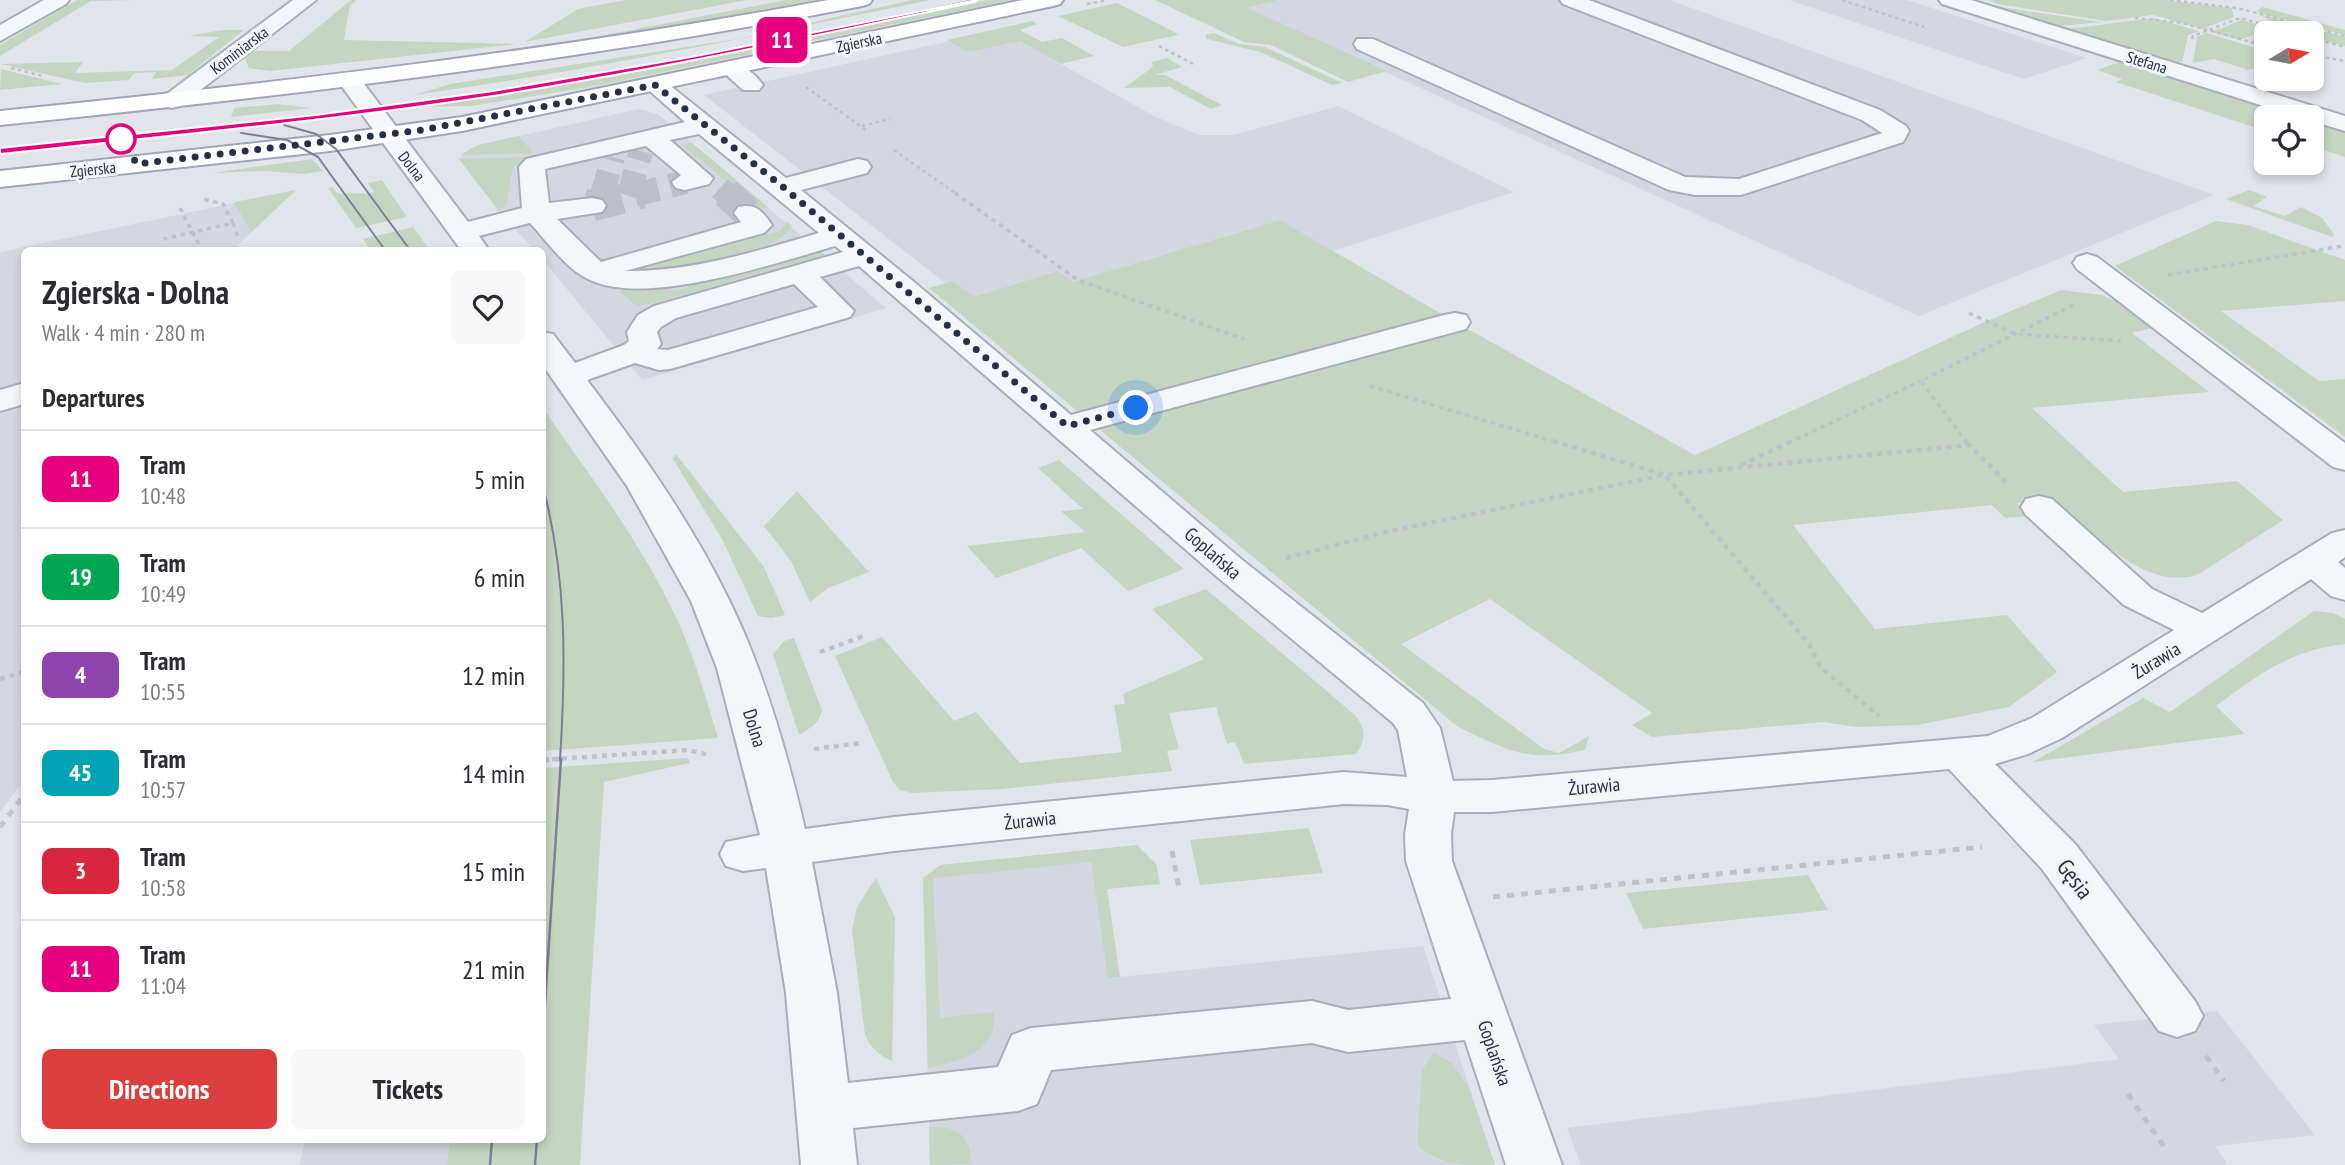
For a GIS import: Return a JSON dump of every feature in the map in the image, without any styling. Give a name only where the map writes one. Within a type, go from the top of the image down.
[{"type":"main road","points":[[0,118],[350,81],[622,43],[862,0]]},
{"type":"main road","name":"Zgierska","points":[[0,179],[388,135],[462,124],[1053,0]]},
{"type":"street","points":[[0,34],[59,0]]},
{"type":"street","name":"Kominiarska","points":[[172,101],[306,0]]},
{"type":"street","points":[[1365,44],[1678,184],[1695,187],[1741,187],[1894,137],[1897,131],[1871,115],[1570,0]]},
{"type":"street","name":"Stefana","points":[[1949,0],[2345,124]]},
{"type":"street","points":[[732,69],[751,85]]},
{"type":"street","name":"Dolna","points":[[350,81],[469,241]]},
{"type":"street","name":"Goplańska","points":[[655,85],[783,187],[1067,426],[1228,567],[1408,713],[1419,728],[1434,797],[1428,834],[1429,861],[1534,1165]]},
{"type":"street","points":[[704,125],[630,150],[533,165],[536,213],[594,270],[605,276],[620,278],[673,279],[852,245]]},
{"type":"street","points":[[630,150],[702,183]]},
{"type":"street","points":[[783,187],[858,167]]},
{"type":"street","points":[[469,241],[536,213],[585,198]]},
{"type":"street","points":[[594,270],[758,225],[748,213]]},
{"type":"street","points":[[635,352],[645,344],[642,331],[649,321],[656,317],[772,282],[852,245]]},
{"type":"street","points":[[2087,263],[2345,460]]},
{"type":"street","points":[[772,282],[799,323]]},
{"type":"street","points":[[550,354],[635,352],[659,360],[839,311],[838,308],[772,282]]},
{"type":"street","points":[[700,302],[737,340]]},
{"type":"street","points":[[656,317],[691,353]]},
{"type":"street","points":[[1067,426],[1455,322]]},
{"type":"street","name":"Dolna","points":[[550,354],[644,485],[687,554],[728,642],[764,757],[788,848],[803,943],[829,1165]]},
{"type":"street","points":[[0,401],[21,394]]},
{"type":"street","points":[[2039,507],[2138,597],[2206,630]]},
{"type":"street","name":"Żurawia","points":[[743,854],[1344,788],[1387,789],[1434,797],[1492,796],[1988,751],[2013,744],[2047,728],[2206,630],[2335,564]]},
{"type":"street","name":"Gęsia","points":[[1944,755],[2045,840],[2177,1016]]},
{"type":"street","points":[[824,1108],[1017,1088],[1031,1050],[1311,1022],[1349,1031],[1482,1017]]},
{"type":"path","points":[[2170,0],[2237,8],[2345,36]]},
{"type":"path","points":[[2237,8],[2244,3]]},
{"type":"path","points":[[2237,8],[2240,18]]},
{"type":"path","points":[[2254,13],[2265,21]]},
{"type":"path","points":[[2130,19],[2153,16],[2254,44]]},
{"type":"path","points":[[2205,31],[2240,18],[2254,22]]},
{"type":"path","points":[[2324,41],[2345,47]]},
{"type":"path","points":[[1159,46],[1193,64]]},
{"type":"path","points":[[2324,57],[2345,61]]},
{"type":"path","points":[[861,127],[890,119]]},
{"type":"path","points":[[203,199],[223,204],[238,238]]},
{"type":"path","points":[[180,208],[200,247]]},
{"type":"path","points":[[163,239],[233,223]]},
{"type":"path","points":[[1969,313],[2015,334],[2132,341]]},
{"type":"path","points":[[1737,467],[1921,381]]},
{"type":"path","points":[[1228,567],[1279,559],[1390,531],[1665,475],[1809,644],[1821,668],[1944,755]]},
{"type":"path","points":[[820,652],[867,635]]},
{"type":"path","points":[[0,679],[21,673]]},
{"type":"path","points":[[546,760],[688,750],[736,761],[861,743]]},
{"type":"path","points":[[0,827],[21,800]]},
{"type":"path","points":[[1443,903],[2045,840]]},
{"type":"path","points":[[1174,862],[1179,888]]},
{"type":"path","points":[[2128,1094],[2167,1151]]},
{"type":"shaded area","points":[[1280,0],[1669,0],[2214,195],[1919,316],[1246,8]]},
{"type":"shaded area","points":[[1789,0],[1907,0],[2087,58],[2024,79]]},
{"type":"shaded area","points":[[1000,30],[1154,116],[1199,135],[1234,135],[1338,106],[1514,192],[1333,251],[1280,220],[980,310],[704,95]]},
{"type":"shaded area","points":[[639,109],[659,115],[886,308],[642,380],[546,264],[546,247],[531,247],[498,210],[459,159],[469,149]]},
{"type":"shaded area","points":[[296,190],[236,247],[24,247]]},
{"type":"shaded area","points":[[21,248],[21,784],[0,812],[0,252]]},
{"type":"shaded area","points":[[1090,850],[1109,978],[1423,946],[1495,1165],[930,1165],[923,878],[941,865]]},
{"type":"shaded area","points":[[2217,1011],[2315,1135],[2215,1146],[2228,1165],[1581,1165],[1567,1128],[2119,1059],[2094,1025]]},
{"type":"shaded area","points":[[305,1143],[450,1143],[447,1165],[299,1165]]},
{"type":"green space","points":[[77,0],[139,0],[91,1],[0,56],[0,45]]},
{"type":"green space","points":[[351,0],[357,0],[350,5],[344,40],[516,44],[270,71],[249,68],[242,53],[245,51],[289,51]]},
{"type":"green space","points":[[625,0],[747,0],[525,42],[578,9]]},
{"type":"green space","points":[[786,0],[816,0],[595,37]]},
{"type":"green space","points":[[912,0],[931,0],[738,39],[608,64],[414,95],[450,84],[737,39]]},
{"type":"green space","points":[[987,0],[1012,0],[595,86],[472,106],[417,107],[661,68]]},
{"type":"green space","points":[[1155,0],[1279,0],[1247,8],[1387,71],[1348,82],[1271,45],[1244,42]]},
{"type":"green space","points":[[1990,0],[2164,0],[2232,8],[2234,17],[2202,29],[2153,15],[2106,21],[1997,4]]},
{"type":"green space","points":[[1117,3],[1178,35],[1123,47],[1058,16]]},
{"type":"green space","points":[[1994,6],[2100,22],[2060,26]]},
{"type":"green space","points":[[2263,7],[2313,21],[2290,21],[2259,13],[2258,10]]},
{"type":"green space","points":[[2261,15],[2284,21],[2270,21]]},
{"type":"green space","points":[[2154,18],[2199,31],[2188,35],[2182,62],[2068,29]]},
{"type":"green space","points":[[2242,20],[2254,23],[2254,35],[2240,40],[2211,32]]},
{"type":"green space","points":[[1032,21],[1037,24],[1020,30],[1042,42],[1062,38],[1094,56],[1061,64],[1020,41],[968,52],[947,40]]},
{"type":"green space","points":[[2324,24],[2345,30],[2345,35],[2324,30]]},
{"type":"green space","points":[[222,30],[244,30],[188,75],[152,79],[156,72],[134,73],[129,80],[85,83],[0,64],[83,62],[75,73],[172,70],[219,37],[189,36]]},
{"type":"green space","points":[[2324,32],[2345,37],[2345,46],[2324,40]]},
{"type":"green space","points":[[1214,33],[1239,44],[1265,47],[1342,83],[1332,85],[1260,52],[1207,39],[1205,35]]},
{"type":"green space","points":[[2207,33],[2254,47],[2254,68],[2248,70],[2214,59],[2193,63],[2197,37]]},
{"type":"green space","points":[[1167,58],[1182,67],[1154,75],[1165,75],[1222,105],[1211,109],[1170,87],[1124,88],[1150,69],[1153,65],[1151,62]]},
{"type":"green space","points":[[2123,61],[2261,105],[2254,105],[2254,127],[2116,82],[2122,79],[2097,70]]},
{"type":"green space","points":[[1,69],[62,84],[0,90]]},
{"type":"green space","points":[[278,104],[312,108],[231,117],[234,108]]},
{"type":"green space","points":[[2324,125],[2345,132],[2345,157],[2324,150]]},
{"type":"green space","points":[[519,136],[533,153],[460,155],[479,145]]},
{"type":"green space","points":[[691,142],[768,207],[760,209],[682,145]]},
{"type":"green space","points":[[532,157],[513,167],[506,205],[498,210],[459,159]]},
{"type":"green space","points":[[312,159],[323,171],[305,174],[266,171],[212,173]]},
{"type":"green space","points":[[382,180],[407,217],[356,228],[328,188],[332,187],[338,194],[369,193],[374,192],[368,183]]},
{"type":"green space","points":[[296,190],[251,232],[234,202]]},
{"type":"green space","points":[[2249,190],[2267,197],[2253,206],[2285,216],[2301,207],[2322,218],[2334,234],[2332,237],[2226,199]]},
{"type":"green space","points":[[1280,220],[1464,327],[1695,455],[1987,321],[2061,290],[2102,295],[2120,303],[2152,328],[2132,333],[2209,392],[2032,408],[2123,492],[2237,481],[2283,520],[2199,574],[2179,578],[2159,575],[2120,555],[2054,498],[2017,503],[2030,516],[2005,518],[1992,505],[1793,525],[1875,629],[2007,615],[2057,672],[2009,707],[1917,725],[1856,727],[1824,722],[1652,737],[1632,725],[1652,713],[1490,599],[1401,644],[1544,749],[1559,753],[1589,736],[1585,750],[1548,755],[1519,752],[1491,743],[1458,727],[929,288],[953,281],[974,297],[1058,271],[1073,282]]},
{"type":"green space","points":[[2216,221],[2248,225],[2345,260],[2345,301],[2221,311],[2319,381],[2345,379],[2345,437],[2115,266]]},
{"type":"green space","points":[[787,222],[792,226],[782,237],[768,245],[676,271],[648,267],[780,231]]},
{"type":"green space","points":[[413,227],[428,247],[368,247],[363,239]]},
{"type":"green space","points":[[820,251],[825,255],[638,307],[620,292],[623,289],[678,290]]},
{"type":"green space","points":[[546,413],[612,506],[659,584],[687,642],[718,738],[546,751]]},
{"type":"green space","points":[[676,454],[764,567],[785,615],[771,618],[758,616],[722,539],[673,459]]},
{"type":"green space","points":[[1059,460],[1184,569],[1128,591],[1081,548],[996,578],[967,546],[1085,532],[1061,511],[1083,509],[1038,468]]},
{"type":"green space","points":[[797,491],[869,572],[828,588],[810,602],[791,561],[764,526]]},
{"type":"green space","points":[[1206,589],[1355,715],[1363,734],[1362,744],[1356,754],[1244,764],[1235,742],[1227,744],[1216,707],[1169,713],[1179,749],[1167,751],[1172,771],[1001,789],[912,793],[900,790],[893,782],[835,656],[882,637],[954,721],[976,712],[1020,763],[1122,752],[1114,705],[1125,704],[1123,694],[1204,659],[1152,609]]},
{"type":"green space","points":[[2314,611],[2333,613],[2345,619],[2345,644],[2307,652],[2276,665],[2216,706],[2245,734],[2033,762],[2143,698],[2170,712]]},
{"type":"green space","points":[[794,638],[822,710],[816,722],[799,735],[773,654],[784,641]]},
{"type":"green space","points":[[688,758],[690,763],[604,782],[580,1165],[447,1165],[450,1143],[546,1143],[546,768]]},
{"type":"green space","points":[[1309,828],[1323,873],[1200,885],[1190,840]]},
{"type":"green space","points":[[1137,845],[1156,864],[1160,884],[1107,889],[1120,977],[1108,978],[1091,862],[933,878],[940,1018],[994,1012],[994,1026],[990,1037],[974,1053],[928,1068],[923,878],[941,865]]},
{"type":"green space","points":[[1808,875],[1828,910],[1643,929],[1626,893]]},
{"type":"green space","points":[[876,878],[895,917],[892,1061],[876,1051],[865,1035],[852,930],[857,907]]},
{"type":"green space","points":[[1434,1053],[1452,1063],[1468,1086],[1495,1165],[1471,1165],[1443,1160],[1417,1145],[1422,1070]]},
{"type":"green space","points":[[929,1127],[948,1128],[960,1134],[968,1145],[972,1164],[930,1165]]},
{"type":"tunnel","points":[[629,195],[641,151]]},
{"type":"tunnel","points":[[602,195],[613,157]]},
{"type":"tunnel","points":[[635,195],[685,182]]},
{"type":"tunnel","points":[[720,188],[728,195]]},
{"type":"tunnel","points":[[599,204],[602,193]]},
{"type":"tunnel","points":[[592,206],[642,193]]},
{"type":"tunnel","points":[[726,193],[748,213]]},
{"type":"tram line","points":[[0,151],[308,118],[493,93],[675,62],[975,0]]},
{"type":"tram line","name":"11","points":[[0,151],[316,118],[493,93],[691,59],[975,0]]},
{"type":"tram line","points":[[284,125],[316,134],[336,149],[408,247]]},
{"type":"tram line","points":[[241,133],[287,140],[318,157],[383,247]]},
{"type":"tram line","points":[[546,500],[556,552],[563,621],[560,760]]},
{"type":"tram line","points":[[546,988],[561,759]]},
{"type":"tram line","points":[[490,1165],[492,1143]]},
{"type":"tram line","points":[[535,1165],[537,1143]]},
{"type":"route","points":[[121,139],[137,164],[422,130],[655,85],[783,187],[1067,426],[1136,408]]}]
